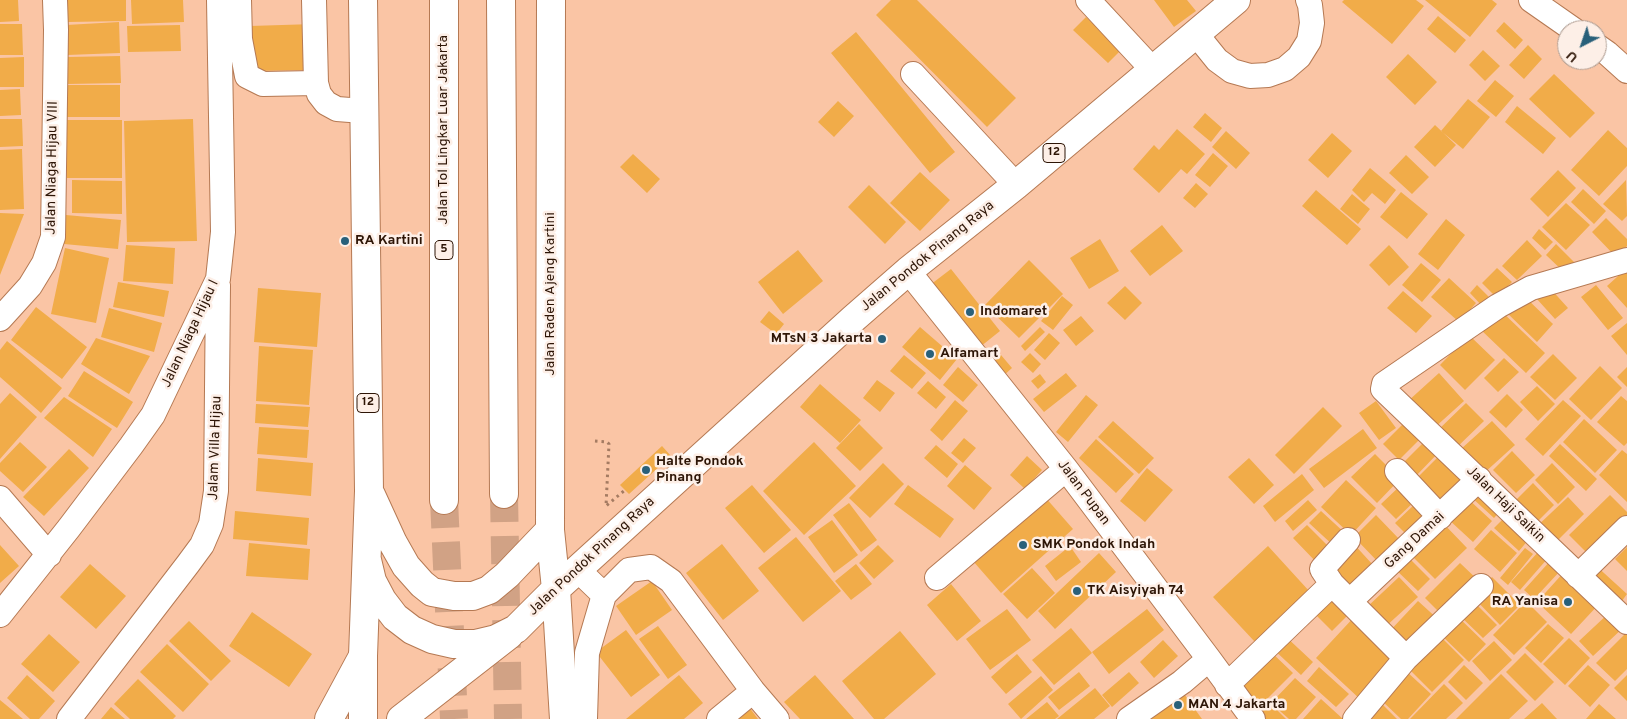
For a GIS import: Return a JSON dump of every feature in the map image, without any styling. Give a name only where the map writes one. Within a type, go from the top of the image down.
[{"type":"main road","name":"12","points":[[362,719],[368,491],[363,0]]},
{"type":"main road","name":"Jalan Tol Lingkar Luar Jakarta","points":[[444,0],[444,500]]},
{"type":"main road","points":[[501,0],[504,494]]},
{"type":"main road","name":"Jalan Raden Ajeng Kartini","points":[[551,0],[550,530],[556,589],[564,719]]},
{"type":"main road","name":"Jalan Pondok Pinang Raya","points":[[401,719],[516,629],[556,589],[908,271],[1016,185],[1236,0]]},
{"type":"main road","points":[[368,491],[406,566],[432,592],[454,596],[473,596],[490,590],[550,530]]},
{"type":"main road","name":"12","points":[[367,560],[372,581],[382,600],[395,617],[412,630],[432,640],[454,644],[475,644],[496,639],[516,629]]},
{"type":"main road","points":[[329,719],[363,656]]},
{"type":"street","name":"Jalan Niaga Hijau VIII","points":[[0,319],[30,286],[44,263],[53,237],[55,0]]},
{"type":"street","name":"Jalan Niaga Hijau I","points":[[0,615],[49,555],[152,415],[218,279],[223,232],[219,0]]},
{"type":"street","points":[[239,0],[240,39],[247,76],[263,84],[316,83]]},
{"type":"street","points":[[314,0],[316,83],[319,94],[326,103],[337,109],[365,109]]},
{"type":"street","points":[[1088,0],[1153,70]]},
{"type":"street","points":[[1196,34],[1217,60],[1232,71],[1250,76],[1268,75],[1285,68],[1299,57],[1308,41],[1312,23],[1308,0]]},
{"type":"street","points":[[1531,0],[1560,20]]},
{"type":"street","points":[[1607,53],[1627,72]]},
{"type":"street","points":[[912,74],[1016,185]]},
{"type":"street","name":"Jalan Haji Saikin","points":[[1627,260],[1531,288],[1498,306],[1384,384],[1383,389],[1627,622]]},
{"type":"street","name":"Jalan Pupan","points":[[908,271],[1066,469],[1253,719]]},
{"type":"street","name":"Jalam Villa Hijau","points":[[69,719],[193,558],[202,545],[211,524],[216,492],[218,279]]},
{"type":"street","points":[[937,578],[1066,469]]},
{"type":"street","points":[[1397,471],[1440,517]]},
{"type":"street","name":"Gang Damai","points":[[1350,602],[1479,479]]},
{"type":"street","points":[[0,498],[49,555]]},
{"type":"street","points":[[1578,576],[1627,528]]},
{"type":"street","points":[[1348,540],[1322,569],[1332,584],[1406,658]]},
{"type":"street","points":[[586,719],[587,653],[604,595],[629,570],[651,567],[671,581],[752,691],[777,719]]},
{"type":"street","points":[[577,570],[604,595]]},
{"type":"street","points":[[1227,685],[1332,584]]},
{"type":"street","points":[[1355,719],[1406,658],[1481,586]]},
{"type":"street","points":[[1129,719],[1182,682],[1209,659]]},
{"type":"street","points":[[719,719],[752,691]]},
{"type":"path","points":[[595,441],[607,442],[609,444],[606,506],[625,490]]},
{"type":"building","points":[[0,0],[18,0],[19,21],[0,22]]},
{"type":"building","points":[[68,0],[126,0],[126,21],[68,22]]},
{"type":"building","points":[[131,0],[183,0],[184,22],[132,24]]},
{"type":"building","points":[[891,0],[917,0],[1016,98],[987,127],[876,15]]},
{"type":"building","points":[[1154,0],[1187,0],[1196,11],[1174,27]]},
{"type":"building","points":[[1344,0],[1416,0],[1424,6],[1392,44],[1342,2]]},
{"type":"building","points":[[1425,0],[1492,0],[1497,4],[1470,37]]},
{"type":"building","points":[[1438,16],[1466,40],[1455,53],[1427,29]]},
{"type":"building","points":[[1086,17],[1121,50],[1108,63],[1073,30]]},
{"type":"building","points":[[119,22],[120,53],[67,55],[66,25]]},
{"type":"building","points":[[1504,22],[1523,40],[1515,49],[1496,31]]},
{"type":"building","points":[[0,24],[22,24],[23,55],[0,55]]},
{"type":"building","points":[[314,24],[315,70],[251,71],[250,26]]},
{"type":"building","points":[[180,25],[181,51],[128,52],[127,26]]},
{"type":"building","points":[[856,32],[955,152],[930,173],[831,53]]},
{"type":"building","points":[[1528,45],[1542,59],[1524,79],[1509,65]]},
{"type":"building","points":[[1483,50],[1500,66],[1485,81],[1469,65]]},
{"type":"building","points":[[1408,54],[1437,82],[1415,105],[1386,77]]},
{"type":"building","points":[[120,56],[121,83],[67,84],[67,57]]},
{"type":"building","points":[[24,57],[24,87],[0,87],[0,58]]},
{"type":"building","points":[[1554,74],[1595,113],[1570,138],[1529,99]]},
{"type":"building","points":[[1495,80],[1514,96],[1496,117],[1477,101]]},
{"type":"building","points":[[66,85],[120,85],[120,117],[66,117]]},
{"type":"building","points":[[20,89],[21,115],[0,116],[0,90]]},
{"type":"building","points":[[1468,99],[1490,117],[1463,149],[1441,131]]},
{"type":"building","points":[[838,101],[854,116],[834,137],[818,122]]},
{"type":"building","points":[[1517,106],[1556,138],[1543,154],[1505,122]]},
{"type":"building","points":[[1205,113],[1222,128],[1211,142],[1193,127]]},
{"type":"building","points":[[0,119],[22,119],[23,146],[0,147]]},
{"type":"building","points":[[193,119],[197,241],[127,242],[124,121]]},
{"type":"building","points":[[66,120],[122,120],[122,178],[67,178]]},
{"type":"building","points":[[1435,125],[1456,145],[1435,167],[1414,147]]},
{"type":"building","points":[[1177,129],[1205,154],[1187,174],[1181,169],[1159,193],[1133,169],[1154,145],[1159,150]]},
{"type":"building","points":[[1608,130],[1627,148],[1627,166],[1599,196],[1571,170]]},
{"type":"building","points":[[1226,131],[1250,153],[1236,169],[1212,147]]},
{"type":"building","points":[[1332,133],[1352,151],[1328,178],[1308,160]]},
{"type":"building","points":[[22,149],[24,209],[0,210],[0,150]]},
{"type":"building","points":[[1213,153],[1228,166],[1210,187],[1195,175]]},
{"type":"building","points":[[633,154],[660,179],[647,193],[620,167]]},
{"type":"building","points":[[1406,155],[1429,177],[1412,194],[1389,173]]},
{"type":"building","points":[[1370,168],[1396,190],[1385,204],[1372,193],[1364,202],[1352,190]]},
{"type":"building","points":[[1558,170],[1576,188],[1548,217],[1530,199]]},
{"type":"building","points":[[920,172],[950,200],[920,231],[890,203]]},
{"type":"building","points":[[72,180],[122,181],[122,214],[72,213]]},
{"type":"building","points":[[1626,180],[1627,216],[1622,221],[1603,204]]},
{"type":"building","points":[[1196,183],[1208,194],[1195,208],[1183,198]]},
{"type":"building","points":[[869,185],[906,222],[885,244],[848,207]]},
{"type":"building","points":[[1583,189],[1606,211],[1594,224],[1571,202]]},
{"type":"building","points":[[1316,190],[1361,229],[1347,245],[1302,206]]},
{"type":"building","points":[[1401,192],[1428,214],[1407,239],[1380,217]]},
{"type":"building","points":[[1352,194],[1370,209],[1358,224],[1340,209]]},
{"type":"building","points":[[1566,203],[1590,225],[1566,250],[1542,227]]},
{"type":"building","points":[[0,213],[24,214],[0,275]]},
{"type":"building","points":[[66,215],[121,220],[118,249],[64,244]]},
{"type":"building","points":[[1606,218],[1627,239],[1627,246],[1616,257],[1592,232]]},
{"type":"building","points":[[1446,219],[1465,235],[1438,270],[1418,254]]},
{"type":"building","points":[[1162,225],[1183,251],[1150,276],[1130,251]]},
{"type":"building","points":[[1539,229],[1553,242],[1545,250],[1532,238]]},
{"type":"building","points":[[1100,239],[1119,271],[1089,289],[1070,258]]},
{"type":"building","points":[[1527,240],[1542,256],[1517,280],[1502,266]]},
{"type":"building","points":[[1556,244],[1577,265],[1567,275],[1546,255]]},
{"type":"building","points":[[126,245],[175,248],[173,284],[123,281]]},
{"type":"building","points":[[1389,245],[1409,267],[1389,286],[1369,265]]},
{"type":"building","points":[[65,248],[109,258],[96,323],[51,314]]},
{"type":"building","points":[[798,250],[823,281],[783,314],[758,282]]},
{"type":"building","points":[[1029,260],[1063,294],[1019,338],[985,305]]},
{"type":"building","points":[[1421,263],[1441,280],[1422,302],[1402,285]]},
{"type":"building","points":[[1497,268],[1512,282],[1497,298],[1482,283]]},
{"type":"building","points":[[1627,268],[1627,308],[1607,286]]},
{"type":"building","points":[[951,269],[1000,331],[980,347],[930,285]]},
{"type":"building","points":[[1449,278],[1476,303],[1459,322],[1431,297]]},
{"type":"building","points":[[118,282],[169,291],[164,317],[113,307]]},
{"type":"building","points":[[1477,285],[1492,300],[1484,308],[1470,293]]},
{"type":"building","points":[[1596,285],[1623,318],[1608,330],[1581,297]]},
{"type":"building","points":[[1125,286],[1142,303],[1125,320],[1107,303]]},
{"type":"building","points":[[1549,287],[1568,308],[1555,319],[1536,298]]},
{"type":"building","points":[[258,288],[321,293],[317,347],[254,342]]},
{"type":"building","points":[[1403,291],[1432,316],[1416,333],[1387,308]]},
{"type":"building","points":[[1522,294],[1553,324],[1537,342],[1505,311]]},
{"type":"building","points":[[1062,296],[1073,305],[1053,330],[1041,321]]},
{"type":"building","points":[[36,307],[87,347],[62,379],[11,340]]},
{"type":"building","points":[[109,308],[162,323],[154,352],[101,337]]},
{"type":"building","points":[[1499,309],[1545,353],[1526,373],[1480,329]]},
{"type":"building","points":[[769,311],[784,324],[776,334],[760,322]]},
{"type":"building","points":[[1081,316],[1094,331],[1076,346],[1063,330]]},
{"type":"building","points":[[1627,323],[1627,355],[1611,336]]},
{"type":"building","points":[[920,327],[957,359],[940,380],[902,347]]},
{"type":"building","points":[[1040,327],[1045,332],[1025,351],[1021,346]]},
{"type":"building","points":[[1049,333],[1060,343],[1045,360],[1034,350]]},
{"type":"building","points":[[1469,335],[1495,360],[1465,390],[1440,365]]},
{"type":"building","points":[[96,338],[150,356],[129,394],[81,364]]},
{"type":"building","points":[[7,341],[62,388],[41,413],[0,377],[0,350]]},
{"type":"building","points":[[259,346],[313,350],[309,405],[256,401]]},
{"type":"building","points":[[1030,353],[1041,364],[1033,373],[1021,362]]},
{"type":"building","points":[[1553,354],[1577,378],[1555,400],[1530,377]]},
{"type":"building","points":[[904,355],[926,373],[912,389],[890,371]]},
{"type":"building","points":[[1001,355],[1012,368],[1002,377],[991,364]]},
{"type":"building","points":[[1504,358],[1519,372],[1498,392],[1484,378]]},
{"type":"building","points":[[1600,366],[1622,388],[1591,420],[1569,399]]},
{"type":"building","points":[[958,367],[978,385],[963,402],[943,385]]},
{"type":"building","points":[[1627,367],[1627,387],[1617,377]]},
{"type":"building","points":[[84,371],[133,402],[117,428],[68,396]]},
{"type":"building","points":[[1066,373],[1077,386],[1044,412],[1033,399]]},
{"type":"building","points":[[1439,373],[1464,401],[1433,429],[1407,402]]},
{"type":"building","points":[[1040,374],[1046,382],[1038,389],[1031,381]]},
{"type":"building","points":[[877,380],[895,393],[880,412],[863,398]]},
{"type":"building","points":[[928,381],[946,397],[936,409],[917,393]]},
{"type":"building","points":[[820,384],[861,420],[840,443],[800,407]]},
{"type":"building","points":[[1537,386],[1555,404],[1538,421],[1520,402]]},
{"type":"building","points":[[10,393],[37,417],[0,459],[0,404]]},
{"type":"building","points":[[1507,394],[1523,410],[1506,428],[1489,412]]},
{"type":"building","points":[[1086,395],[1098,405],[1068,442],[1056,432]]},
{"type":"building","points":[[1621,396],[1627,401],[1627,443],[1624,446],[1597,422]]},
{"type":"building","points":[[64,397],[112,429],[93,457],[44,418]]},
{"type":"building","points":[[955,400],[968,411],[942,441],[930,430]]},
{"type":"building","points":[[1563,400],[1581,416],[1543,456],[1525,439]]},
{"type":"building","points":[[1376,401],[1396,428],[1379,440],[1359,413]]},
{"type":"building","points":[[1466,403],[1484,421],[1453,451],[1436,432]]},
{"type":"building","points":[[256,404],[310,407],[308,427],[255,423]]},
{"type":"building","points":[[1323,407],[1342,426],[1294,474],[1275,455]]},
{"type":"building","points":[[1410,417],[1426,433],[1399,460],[1383,444]]},
{"type":"building","points":[[1584,419],[1617,450],[1595,473],[1563,442]]},
{"type":"building","points":[[1113,421],[1154,458],[1139,474],[1098,437]]},
{"type":"building","points":[[1492,421],[1515,445],[1483,474],[1461,449]]},
{"type":"building","points":[[859,424],[883,448],[860,471],[836,448]]},
{"type":"building","points":[[259,427],[309,430],[307,458],[257,454]]},
{"type":"building","points":[[1363,429],[1377,448],[1324,488],[1309,469]]},
{"type":"building","points":[[964,438],[976,448],[963,463],[951,453]]},
{"type":"building","points":[[1428,438],[1441,450],[1414,478],[1401,465]]},
{"type":"building","points":[[1096,439],[1134,474],[1116,493],[1079,458]]},
{"type":"building","points":[[20,442],[47,467],[23,492],[0,471],[0,463]]},
{"type":"building","points":[[814,442],[856,486],[804,535],[763,491]]},
{"type":"building","points":[[1560,444],[1597,479],[1586,491],[1549,456]]},
{"type":"building","points":[[936,445],[958,464],[947,478],[924,458]]},
{"type":"building","name":"Halte Pondok Pinang","points":[[662,446],[671,456],[629,494],[620,485]]},
{"type":"building","points":[[69,449],[89,468],[44,516],[23,497]]},
{"type":"building","points":[[1622,450],[1627,454],[1627,502],[1599,475]]},
{"type":"building","points":[[1512,451],[1535,475],[1516,493],[1493,470]]},
{"type":"building","points":[[1442,453],[1470,481],[1439,513],[1410,485]]},
{"type":"building","points":[[1375,454],[1400,479],[1377,503],[1351,477]]},
{"type":"building","points":[[1027,456],[1042,470],[1025,489],[1010,475]]},
{"type":"building","points":[[258,458],[313,463],[311,496],[256,491]]},
{"type":"building","points":[[1249,458],[1274,485],[1254,504],[1228,477]]},
{"type":"building","points":[[883,463],[904,484],[870,518],[849,498]]},
{"type":"building","points":[[1552,463],[1575,487],[1558,504],[1535,480]]},
{"type":"building","points":[[965,465],[992,488],[974,510],[947,486]]},
{"type":"building","points":[[1147,468],[1173,490],[1145,522],[1120,501]]},
{"type":"building","points":[[1302,474],[1314,490],[1275,522],[1263,506]]},
{"type":"building","points":[[1346,480],[1376,508],[1351,535],[1321,507]]},
{"type":"building","points":[[1533,483],[1554,505],[1532,527],[1511,505]]},
{"type":"building","points":[[752,485],[791,530],[764,553],[725,508]]},
{"type":"building","points":[[908,485],[954,519],[940,538],[894,504]]},
{"type":"building","points":[[1401,485],[1416,500],[1396,519],[1381,504]]},
{"type":"building","points":[[1479,486],[1503,508],[1494,518],[1470,496]]},
{"type":"building","points":[[1610,495],[1627,512],[1627,524],[1592,558],[1569,535]]},
{"type":"building","name":"SMK Pondok Indah","points":[[1045,497],[1073,529],[1001,593],[973,561]]},
{"type":"building","points":[[1568,497],[1584,514],[1551,547],[1534,529]]},
{"type":"building","points":[[1467,498],[1492,521],[1473,542],[1448,519]]},
{"type":"building","points":[[1308,500],[1317,510],[1293,531],[1285,521]]},
{"type":"building","points":[[849,503],[877,540],[861,552],[833,515]]},
{"type":"building","points":[[1416,503],[1430,517],[1410,538],[1395,523]]},
{"type":"building","points":[[235,511],[309,518],[307,545],[233,539]]},
{"type":"building","points":[[1321,511],[1346,534],[1335,547],[1309,523]]},
{"type":"building","points":[[1376,515],[1401,541],[1379,563],[1354,537]]},
{"type":"building","points":[[1505,517],[1529,539],[1519,551],[1494,528]]},
{"type":"building","points":[[832,520],[858,555],[834,573],[808,537]]},
{"type":"building","points":[[1442,522],[1467,548],[1435,579],[1410,554]]},
{"type":"building","points":[[1307,525],[1333,551],[1319,565],[1293,538]]},
{"type":"building","points":[[1491,530],[1517,553],[1500,572],[1474,549]]},
{"type":"building","points":[[796,537],[841,591],[803,622],[758,568]]},
{"type":"building","points":[[1352,542],[1373,565],[1347,589],[1325,567]]},
{"type":"building","points":[[249,543],[310,549],[308,580],[246,576]]},
{"type":"building","points":[[722,544],[759,591],[723,620],[686,573]]},
{"type":"building","points":[[0,545],[19,566],[0,583]]},
{"type":"building","points":[[878,545],[894,561],[874,579],[859,563]]},
{"type":"building","points":[[1070,546],[1081,562],[1056,581],[1045,566]]},
{"type":"building","points":[[1268,546],[1310,592],[1255,642],[1213,597]]},
{"type":"building","points":[[1627,547],[1627,571],[1615,559]]},
{"type":"building","points":[[1525,548],[1533,554],[1508,585],[1500,578]]},
{"type":"building","points":[[1539,551],[1548,558],[1520,590],[1511,582]]},
{"type":"building","name":"TK Aisyiyah 74","points":[[1099,553],[1116,572],[1055,629],[1038,611]]},
{"type":"building","points":[[1405,554],[1430,579],[1418,591],[1393,567]]},
{"type":"building","points":[[1551,560],[1561,570],[1534,599],[1524,590]]},
{"type":"building","points":[[1460,563],[1480,582],[1444,617],[1425,598]]},
{"type":"building","points":[[1593,563],[1627,594],[1619,605],[1584,574]]},
{"type":"building","points":[[90,564],[126,596],[96,629],[60,597]]},
{"type":"building","points":[[856,564],[872,584],[851,600],[835,581]]},
{"type":"building","points":[[1032,568],[1055,593],[1027,619],[1003,594]]},
{"type":"building","name":"RA Yanisa","points":[[1565,571],[1600,603],[1571,634],[1537,602]]},
{"type":"building","points":[[1399,577],[1418,597],[1384,628],[1366,608]]},
{"type":"building","points":[[1492,577],[1520,605],[1500,625],[1473,597]]},
{"type":"building","points":[[652,581],[672,610],[636,635],[616,606]]},
{"type":"building","points":[[951,584],[981,621],[957,641],[927,605]]},
{"type":"building","points":[[1328,592],[1350,613],[1332,631],[1311,610]]},
{"type":"building","points":[[1472,600],[1497,625],[1483,638],[1458,614]]},
{"type":"building","points":[[1418,601],[1440,621],[1407,655],[1386,635]]},
{"type":"building","points":[[1526,601],[1547,622],[1514,655],[1493,635]]},
{"type":"building","points":[[1007,609],[1031,640],[990,670],[966,639]]},
{"type":"building","points":[[1147,609],[1164,630],[1109,674],[1092,652]]},
{"type":"building","points":[[252,612],[312,654],[289,687],[229,646]]},
{"type":"building","points":[[1610,612],[1624,627],[1593,656],[1579,641]]},
{"type":"building","points":[[1455,614],[1486,644],[1469,662],[1438,632]]},
{"type":"building","points":[[1356,615],[1402,659],[1362,701],[1316,658]]},
{"type":"building","points":[[189,621],[231,661],[211,681],[169,641]]},
{"type":"building","points":[[1548,624],[1564,638],[1541,663],[1525,648]]},
{"type":"building","points":[[658,626],[687,665],[668,679],[639,639]]},
{"type":"building","points":[[1071,628],[1092,653],[1054,685],[1032,660]]},
{"type":"building","points":[[626,630],[660,675],[631,697],[596,652]]},
{"type":"building","points":[[900,631],[936,674],[884,719],[874,719],[842,681]]},
{"type":"building","points":[[1627,632],[1627,669],[1615,681],[1596,663]]},
{"type":"building","points":[[49,634],[80,662],[53,692],[21,664]]},
{"type":"building","points":[[1283,634],[1313,662],[1301,675],[1271,647]]},
{"type":"building","points":[[1439,635],[1464,660],[1432,692],[1407,667]]},
{"type":"building","points":[[1569,638],[1590,658],[1565,685],[1543,664]]},
{"type":"building","points":[[1163,640],[1178,656],[1154,678],[1140,662]]},
{"type":"building","points":[[1494,641],[1512,660],[1490,681],[1472,661]]},
{"type":"building","points":[[167,644],[209,684],[183,712],[140,672]]},
{"type":"building","points":[[1269,650],[1293,673],[1254,712],[1231,689]]},
{"type":"building","points":[[1525,653],[1554,682],[1535,701],[1506,672]]},
{"type":"building","points":[[1017,654],[1032,672],[1006,694],[991,677]]},
{"type":"building","points":[[1464,665],[1483,683],[1466,700],[1448,682]]},
{"type":"building","points":[[1588,665],[1610,685],[1590,707],[1568,686]]},
{"type":"building","points":[[1319,667],[1349,694],[1336,707],[1307,681]]},
{"type":"building","points":[[1405,670],[1431,694],[1408,719],[1401,719],[1379,698]]},
{"type":"building","points":[[1079,672],[1090,686],[1059,710],[1048,697]]},
{"type":"building","points":[[1129,672],[1139,683],[1112,707],[1102,695]]},
{"type":"building","points":[[1501,674],[1528,701],[1509,719],[1456,719]]},
{"type":"building","points":[[27,675],[55,701],[39,719],[30,719],[7,698]]},
{"type":"building","points":[[679,675],[703,703],[684,719],[626,719]]},
{"type":"building","points":[[815,675],[854,719],[800,719],[784,702]]},
{"type":"building","points":[[1627,675],[1627,701],[1614,688]]},
{"type":"building","points":[[1041,676],[1053,690],[1021,719],[1008,704]]},
{"type":"building","points":[[1295,678],[1316,697],[1296,719],[1289,719],[1271,703]]},
{"type":"building","points":[[138,679],[176,716],[173,719],[130,719],[114,704]]},
{"type":"building","points":[[1444,684],[1463,703],[1446,719],[1410,719]]},
{"type":"building","points":[[1095,688],[1110,706],[1094,719],[1057,719]]},
{"type":"building","name":"MAN 4 Jakarta","points":[[1182,691],[1202,719],[1143,719]]},
{"type":"building","points":[[1321,699],[1343,719],[1303,719]]},
{"type":"building","points":[[0,700],[23,719],[0,719]]},
{"type":"building","points":[[1378,700],[1397,719],[1359,719]]},
{"type":"building","points":[[1047,702],[1059,716],[1055,719],[1026,719]]},
{"type":"building","points":[[1270,703],[1286,719],[1255,719]]},
{"type":"building","points":[[1542,703],[1557,719],[1524,719]]},
{"type":"building","points":[[1599,704],[1616,719],[1586,719]]},
{"type":"building","points":[[111,707],[125,719],[101,719]]},
{"type":"building","points":[[749,707],[758,719],[733,719]]},
{"type":"tunnel","points":[[504,494],[508,719]]},
{"type":"tunnel","points":[[444,500],[454,719]]},
{"type":"place","name":"RA Kartini","points":[[345,241]]},
{"type":"place","name":"Indomaret","points":[[970,312]]},
{"type":"place","name":"MTsN 3 Jakarta","points":[[882,339]]},
{"type":"place","name":"Alfamart","points":[[930,354]]},
{"type":"place","name":"Halte Pondok Pinang","points":[[646,470]]},
{"type":"place","name":"SMK Pondok Indah","points":[[1023,545]]},
{"type":"place","name":"TK Aisyiyah 74","points":[[1077,591]]},
{"type":"place","name":"RA Yanisa","points":[[1568,602]]},
{"type":"place","name":"MAN 4 Jakarta","points":[[1178,705]]}]
